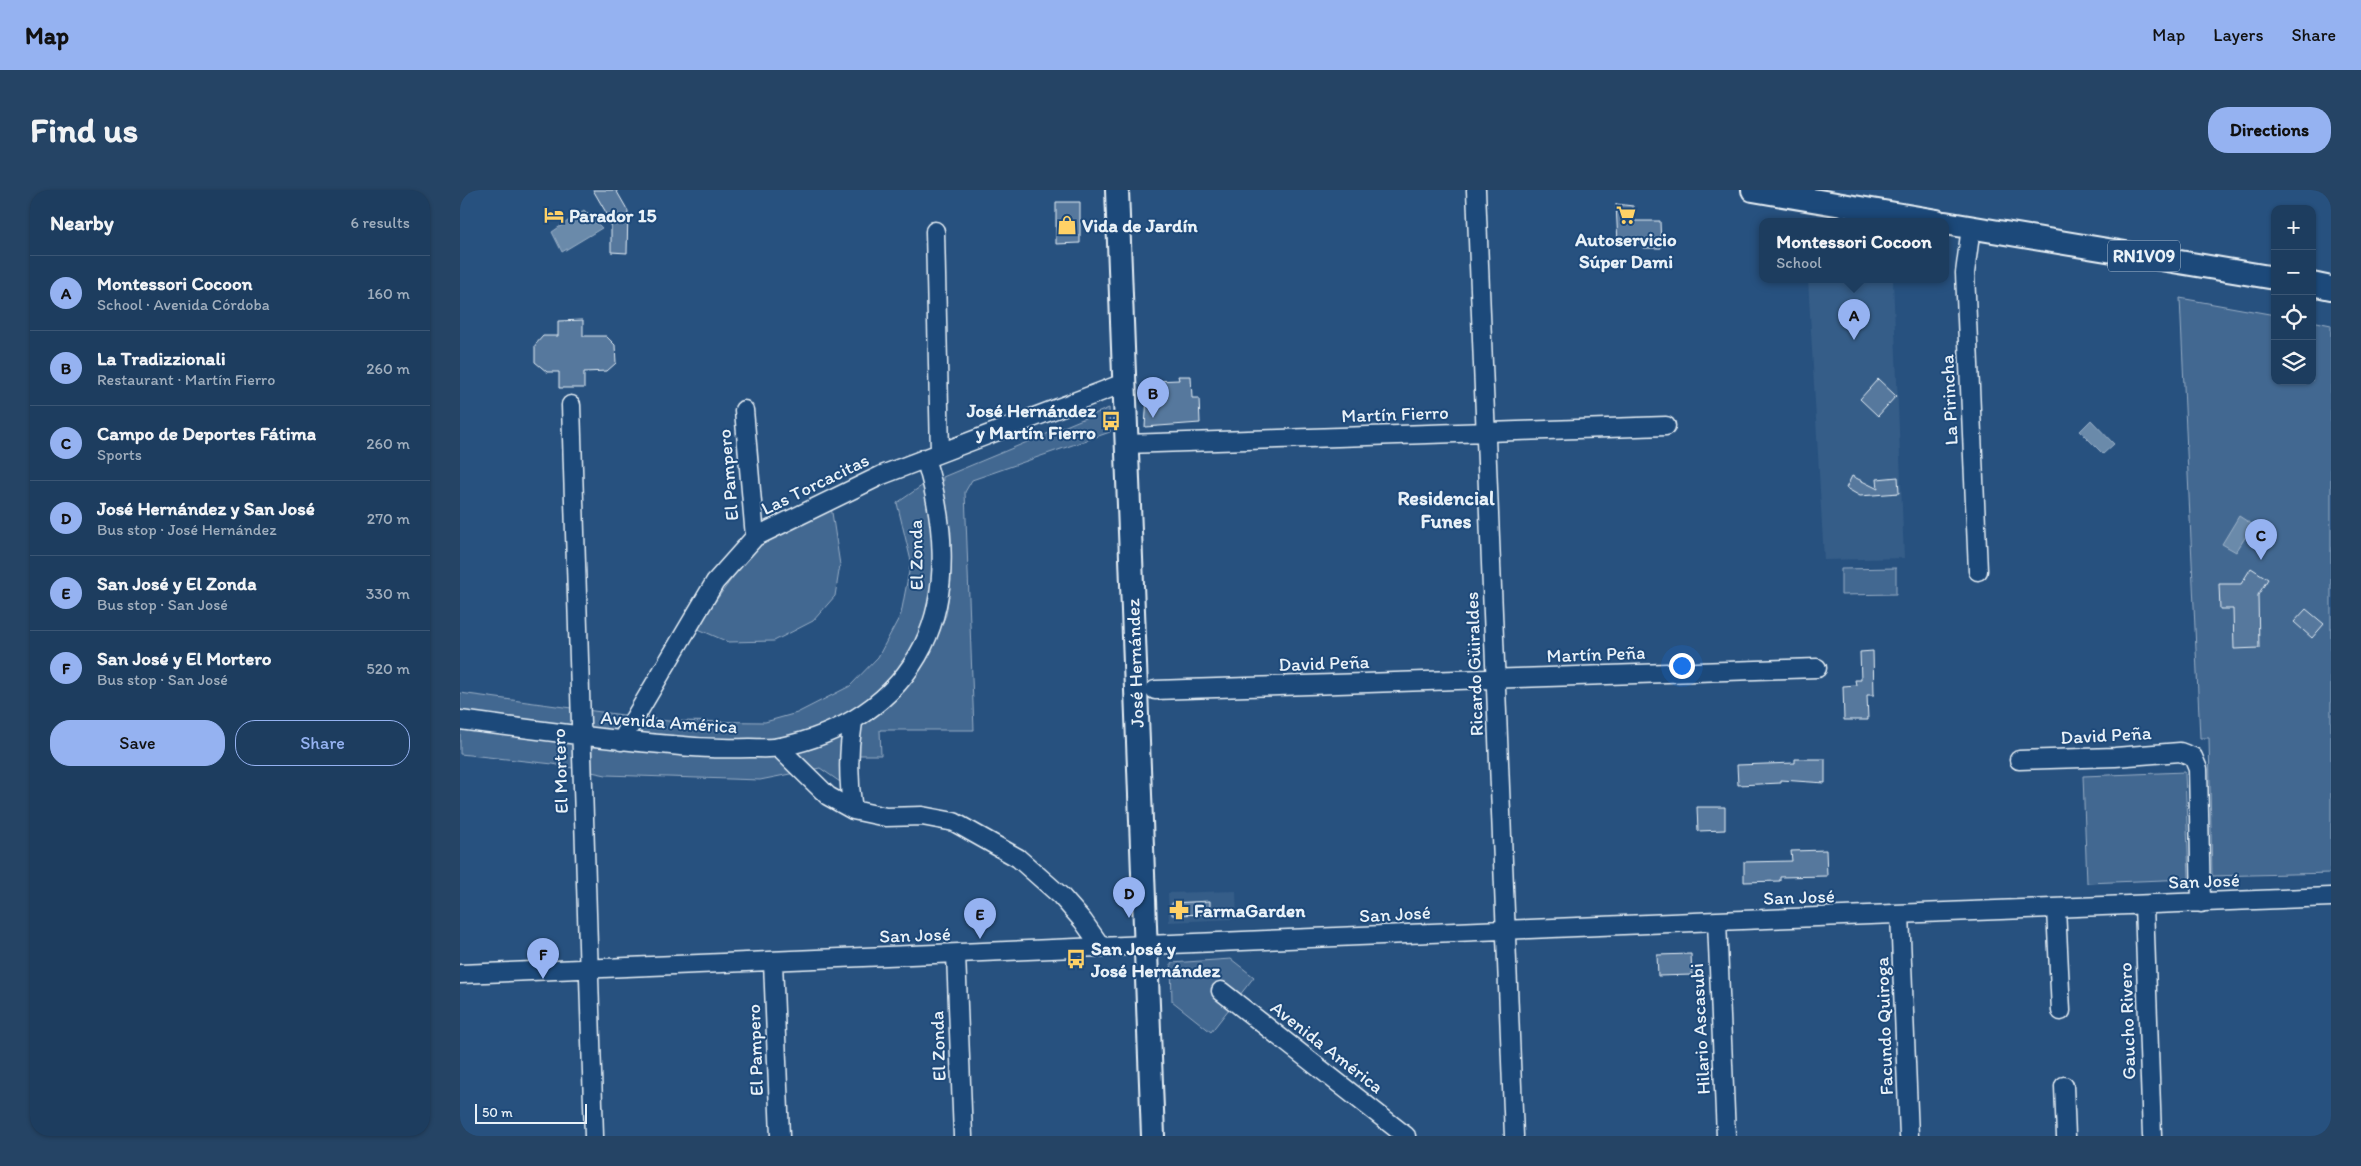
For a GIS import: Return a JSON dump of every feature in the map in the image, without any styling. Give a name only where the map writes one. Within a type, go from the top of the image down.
[{"type":"main road","name":"José Hernández","points":[[1117,190],[1154,1136]]},
{"type":"main road","points":[[1753,190],[1828,196],[1924,218]]},
{"type":"main road","name":"RN1V09","points":[[1949,224],[2271,277]]},
{"type":"main road","points":[[2316,285],[2331,288]]},
{"type":"street","name":"Ricardo Güiraldes","points":[[1476,190],[1514,1136]]},
{"type":"street","name":"La Pirincha","points":[[1971,227],[1965,273],[1978,571]]},
{"type":"street","name":"El Zonda","points":[[778,747],[815,738],[853,722],[886,697],[912,667],[933,625],[942,584],[940,538],[932,455],[935,231]]},
{"type":"street","name":"Las Torcacitas","points":[[621,741],[715,582],[755,537],[882,475],[1124,383]]},
{"type":"street","name":"El Mortero","points":[[571,405],[594,1136]]},
{"type":"street","name":"El Pampero","points":[[744,410],[755,537]]},
{"type":"street","name":"Martín Fierro","points":[[1126,444],[1666,426]]},
{"type":"street","name":"Martín Peña","points":[[1496,678],[1817,668]]},
{"type":"street","name":"David Peña","points":[[1155,690],[1496,678]]},
{"type":"street","name":"Avenida América","points":[[460,720],[621,741],[713,749],[778,747]]},
{"type":"street","points":[[853,722],[849,742],[849,788],[853,810]]},
{"type":"street","points":[[778,747],[828,796],[853,810],[886,817],[922,816],[954,822],[1018,858],[1061,896],[1084,921],[1102,948]]},
{"type":"street","name":"David Peña","points":[[2019,760],[2115,757],[2180,752],[2193,757],[2198,769],[2201,902]]},
{"type":"street","name":"San José","points":[[460,974],[1146,947],[1716,921],[2331,898]]},
{"type":"street","name":"Gaucho Rivero","points":[[2144,905],[2152,1136]]},
{"type":"street","points":[[2056,908],[2061,1011]]},
{"type":"street","name":"Facundo Quiroga","points":[[1900,914],[1909,1136]]},
{"type":"street","name":"Hilario Ascasubi","points":[[1716,921],[1726,1136]]},
{"type":"street","name":"El Zonda","points":[[956,954],[963,1136]]},
{"type":"street","name":"El Pampero","points":[[773,962],[780,1136]]},
{"type":"street","name":"Avenida América","points":[[1221,991],[1406,1136]]},
{"type":"street","points":[[2064,1086],[2066,1136]]},
{"type":"shaded area","points":[[584,210],[602,228],[562,252],[552,232]]},
{"type":"shaded area","points":[[1808,283],[1893,283],[1904,558],[1824,560]]},
{"type":"shaded area","points":[[2180,298],[2271,314],[2271,385],[2316,385],[2316,322],[2331,325],[2331,873],[2212,876],[2209,738],[2200,738]]},
{"type":"shaded area","points":[[1109,408],[1110,432],[972,480],[965,492],[974,730],[880,730],[881,755],[842,755],[843,784],[820,768],[760,780],[606,775],[553,764],[460,754],[460,729],[618,748],[766,757],[809,749],[871,717],[897,695],[921,668],[946,615],[951,581],[951,532],[942,499],[943,477]]},
{"type":"shaded area","points":[[2091,420],[2114,444],[2103,454],[2080,431]]},
{"type":"shaded area","points":[[926,483],[932,518],[936,579],[927,617],[911,655],[877,694],[832,724],[773,742],[684,741],[460,713],[460,693],[668,721],[765,722],[797,713],[850,686],[878,657],[901,614],[911,561],[897,503]]},
{"type":"shaded area","points":[[831,506],[840,565],[835,596],[813,621],[774,641],[728,642],[696,628],[759,541]]},
{"type":"shaded area","points":[[2239,516],[2253,525],[2236,552],[2222,544]]},
{"type":"shaded area","points":[[1896,568],[1896,594],[1841,595],[1841,569]]},
{"type":"shaded area","points":[[2185,772],[2189,879],[2087,883],[2083,776]]},
{"type":"shaded area","points":[[1236,891],[1237,919],[1169,922],[1168,893]]},
{"type":"shaded area","points":[[1231,959],[1254,977],[1211,1032],[1172,1001],[1171,963]]},
{"type":"building","points":[[593,190],[616,190],[628,211],[627,253],[611,252],[611,221]]},
{"type":"building","points":[[1056,202],[1080,202],[1080,243],[1056,244]]},
{"type":"building","points":[[1616,204],[1633,206],[1633,221],[1660,221],[1661,248],[1643,248],[1643,242],[1618,243]]},
{"type":"building","points":[[583,320],[583,336],[606,336],[615,345],[616,363],[607,371],[584,372],[584,388],[559,388],[559,372],[547,372],[535,362],[535,345],[543,336],[558,336],[558,321]]},
{"type":"building","points":[[1178,376],[1191,376],[1192,398],[1199,398],[1200,423],[1145,427],[1147,397],[1154,397],[1154,381],[1179,380]]},
{"type":"building","points":[[1878,379],[1896,396],[1878,416],[1860,399]]},
{"type":"building","points":[[1852,476],[1878,489],[1877,479],[1898,477],[1899,493],[1860,496],[1846,488]]},
{"type":"building","points":[[2251,568],[2268,579],[2258,595],[2259,648],[2234,649],[2233,609],[2220,609],[2219,584],[2241,584]]},
{"type":"building","points":[[2306,609],[2324,624],[2312,638],[2294,622]]},
{"type":"building","points":[[1873,651],[1874,695],[1867,695],[1868,720],[1844,720],[1843,686],[1856,685],[1855,680],[1861,680],[1860,652]]},
{"type":"building","points":[[1795,759],[1825,759],[1825,783],[1781,780],[1781,783],[1738,785],[1737,765],[1795,763]]},
{"type":"building","points":[[1697,807],[1725,807],[1725,830],[1698,831]]},
{"type":"building","points":[[1826,850],[1827,876],[1780,877],[1780,881],[1744,882],[1744,862],[1792,861],[1791,851]]},
{"type":"building","points":[[1210,901],[1210,914],[1172,915],[1172,903]]},
{"type":"building","points":[[1691,954],[1692,975],[1658,976],[1657,955]]},
{"type":"place","name":"Parador 15","points":[[554,215]]},
{"type":"place","name":"Autoservicio Súper Dami","points":[[1626,215]]},
{"type":"place","name":"Vida de Jardín","points":[[1067,225]]},
{"type":"place","name":"Montessori Cocoon","points":[[1854,340]]},
{"type":"place","name":"La Tradizzionali","points":[[1153,418]]},
{"type":"place","name":"José Hernández y Martín Fierro","points":[[1111,421]]},
{"type":"place","name":"Campo de Deportes Fátima","points":[[2261,560]]},
{"type":"place","name":"FarmaGarden","points":[[1179,910]]},
{"type":"place","name":"José Hernández y San José","points":[[1129,918]]},
{"type":"place","name":"San José y El Zonda","points":[[980,939]]},
{"type":"place","name":"San José y José Hernández","points":[[1076,959]]},
{"type":"place","name":"San José y El Mortero","points":[[543,979]]},
{"type":"district","name":"Residencial Funes","points":[[1446,510]]}]
